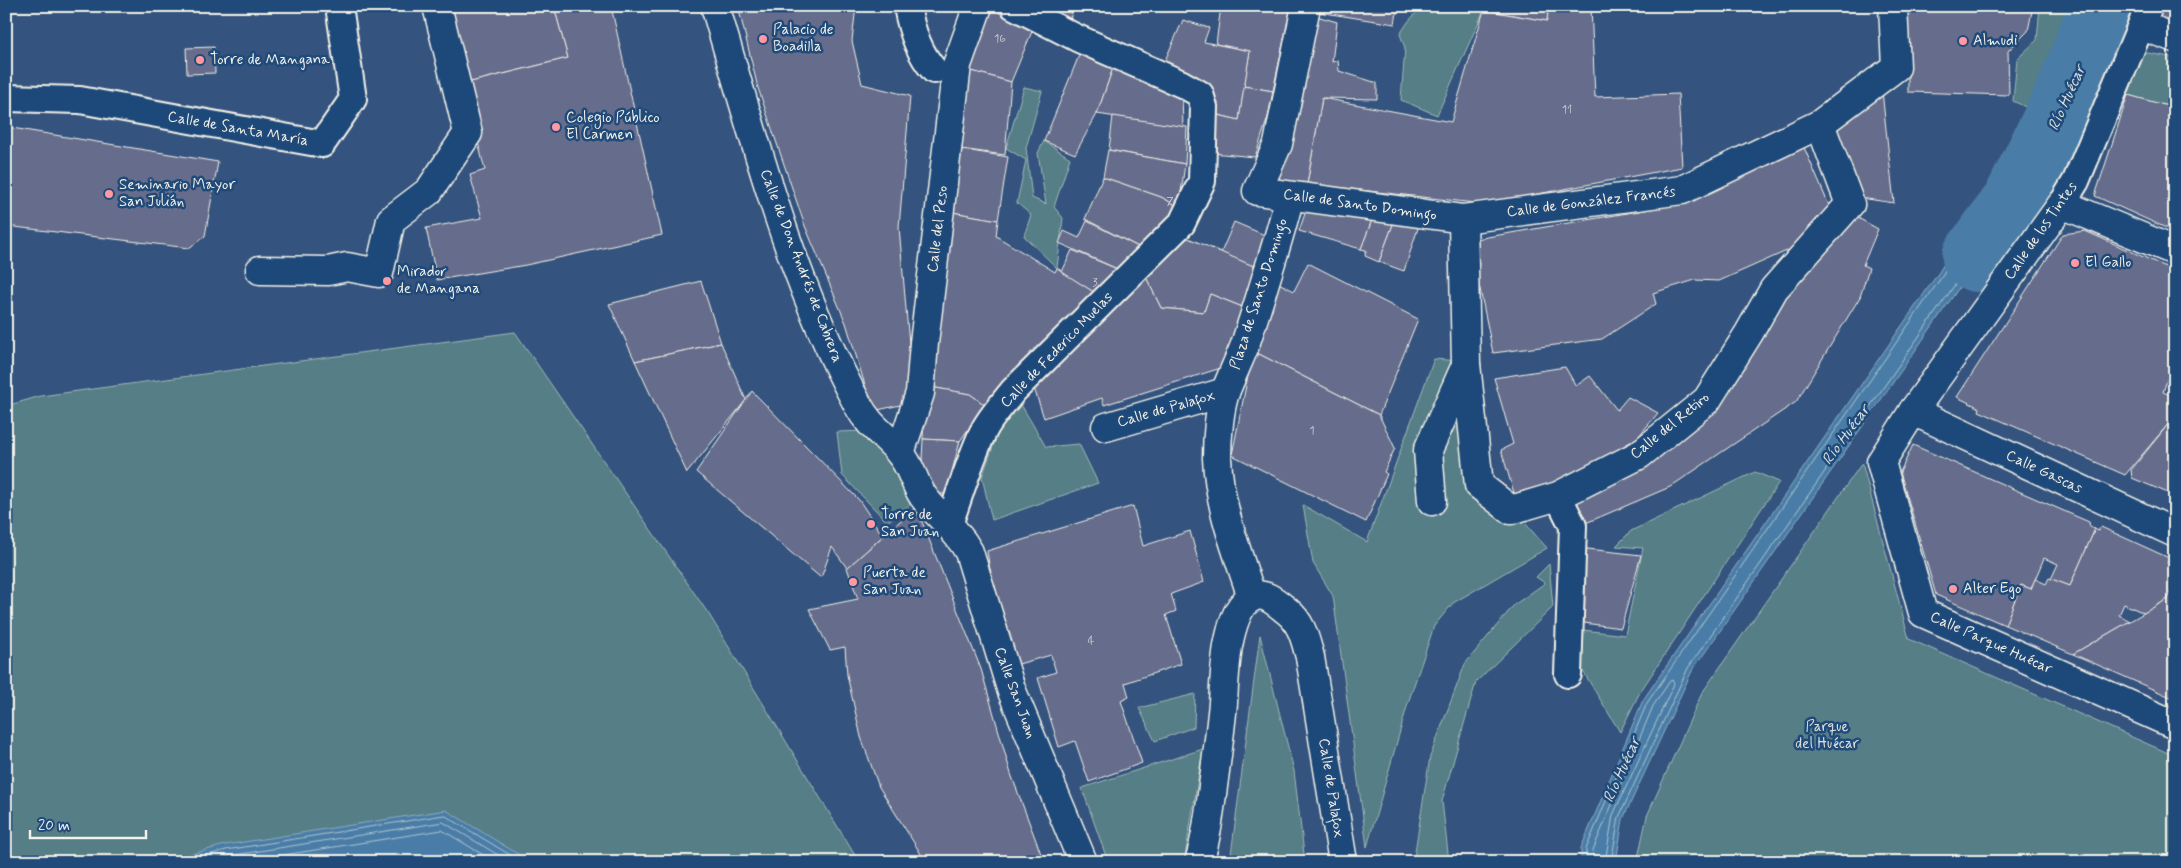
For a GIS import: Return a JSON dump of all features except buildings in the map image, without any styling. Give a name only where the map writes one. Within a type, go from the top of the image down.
[{"type":"street","name":"Calle de Santa María","points":[[6,98],[80,100],[322,144],[353,99],[339,6]]},
{"type":"street","points":[[260,270],[328,271],[348,267],[379,273],[391,220],[429,191],[468,133],[437,6]]},
{"type":"street","name":"Calle de Don Andrés de Cabrera","points":[[715,6],[768,186],[815,312],[840,370],[868,423],[900,453],[923,497],[950,524]]},
{"type":"street","points":[[907,6],[910,24],[918,46],[925,60],[934,70]]},
{"type":"street","name":"Calle del Peso","points":[[900,453],[920,393],[924,344],[957,65],[978,6]]},
{"type":"street","name":"Calle de Federico Muelas","points":[[950,524],[984,432],[1012,391],[1182,222],[1202,181],[1204,107],[1200,94],[1148,64],[1075,44],[1014,6]]},
{"type":"street","name":"Calle de Santo Domingo","points":[[1306,6],[1278,144],[1257,191],[1463,219]]},
{"type":"street","name":"Calle de González Francés","points":[[1463,219],[1682,190],[1820,124],[1896,67],[1894,6]]},
{"type":"street","points":[[2145,16],[2175,38]]},
{"type":"street","name":"Calle de los Tintes","points":[[1913,411],[2062,204],[2076,181],[2145,16]]},
{"type":"street","name":"Calle del Retiro","points":[[1463,219],[1466,364],[1479,485],[1511,510],[1558,496],[1639,455],[1707,400],[1774,289],[1850,204],[1820,124]]},
{"type":"street","name":"Plaza de Santo Domingo","points":[[1225,392],[1244,346],[1264,288],[1290,196]]},
{"type":"street","points":[[2062,204],[2175,251]]},
{"type":"street","name":"Calle del Retiro","points":[[1432,501],[1428,450],[1466,364]]},
{"type":"street","name":"Calle de Palafox","points":[[1106,427],[1225,392],[1219,427],[1217,457],[1221,495],[1230,534],[1252,597],[1264,596],[1275,601],[1291,614],[1303,630],[1310,657],[1343,862]]},
{"type":"street","name":"Calle Gascas","points":[[1913,411],[2175,533]]},
{"type":"street","name":"Calle Parque Huécar","points":[[1913,411],[1882,462],[1923,614],[2175,725]]},
{"type":"street","points":[[1558,496],[1573,526],[1568,674]]},
{"type":"street","name":"Calle San Juan","points":[[950,524],[961,536],[969,552],[1011,689],[1083,862]]},
{"type":"street","points":[[1199,862],[1205,838],[1216,768],[1228,648],[1236,618],[1247,601],[1252,597]]},
{"type":"green space","points":[[1422,6],[1484,10],[1437,115],[1401,100],[1405,48],[1400,34]]},
{"type":"green space","points":[[2040,6],[2086,6],[2032,110],[2013,101],[2017,59],[2037,40]]},
{"type":"green space","points":[[2142,52],[2175,58],[2175,108],[2128,95]]},
{"type":"green space","points":[[1024,87],[1042,91],[1026,148],[1032,198],[1046,204],[1038,153],[1044,141],[1070,158],[1054,207],[1063,218],[1057,268],[1024,236],[1031,215],[1017,203],[1026,160],[1006,148]]},
{"type":"green space","points":[[515,332],[710,616],[859,862],[6,862],[6,406],[41,396]]},
{"type":"green space","points":[[1434,359],[1460,361],[1436,450],[1462,385],[1472,488],[1524,522],[1547,548],[1453,603],[1434,626],[1408,703],[1367,847],[1333,596],[1313,563],[1303,505],[1367,542]]},
{"type":"green space","points":[[1013,391],[1046,447],[1079,444],[1098,483],[992,520],[982,477]]},
{"type":"green space","points":[[867,431],[895,458],[910,505],[887,522],[842,475],[837,432]]},
{"type":"green space","name":"Parque del Huécar","points":[[1862,463],[1909,639],[2175,756],[2175,862],[1637,862],[1647,816],[1702,693]]},
{"type":"green space","points":[[1755,472],[1779,482],[1640,692],[1620,732],[1581,668],[1583,630],[1625,635],[1643,548],[1616,546],[1631,531]]},
{"type":"green space","points":[[1549,564],[1553,607],[1476,682],[1442,801],[1449,862],[1415,862],[1414,858],[1430,757],[1465,664],[1514,605],[1545,583],[1536,577]]},
{"type":"green space","points":[[1260,635],[1294,771],[1305,862],[1230,862]]},
{"type":"green space","points":[[1195,694],[1194,727],[1155,741],[1139,708]]},
{"type":"green space","points":[[1203,749],[1184,862],[1108,862],[1082,788]]},
{"type":"water","points":[[2086,6],[2124,6],[2113,38],[2064,136],[2026,121]]},
{"type":"water","points":[[2006,164],[2034,180],[1692,671],[1623,819],[1616,862],[1581,862],[1581,848],[1643,700],[1939,272]]},
{"type":"water","points":[[446,810],[531,862],[162,862],[225,845]]},
{"type":"waterway","name":"Río Huécar","points":[[1977,257],[2017,203],[2072,91],[2104,6]]},
{"type":"place","name":"Palacio de Boadilla","points":[[763,39]]},
{"type":"place","name":"Almudi","points":[[1963,41]]},
{"type":"place","name":"Torre de Mangana","points":[[200,60]]},
{"type":"place","name":"Colegio Público El Carmen","points":[[556,127]]},
{"type":"place","name":"Seminario Mayor San Julián","points":[[109,194]]},
{"type":"place","name":"El Gallo","points":[[2075,263]]},
{"type":"place","name":"Mirador de Mangana","points":[[387,281]]},
{"type":"place","name":"Torre de San Juan","points":[[871,524]]},
{"type":"place","name":"Puerta de San Juan","points":[[853,582]]},
{"type":"place","name":"Alter Ego","points":[[1953,589]]}]
